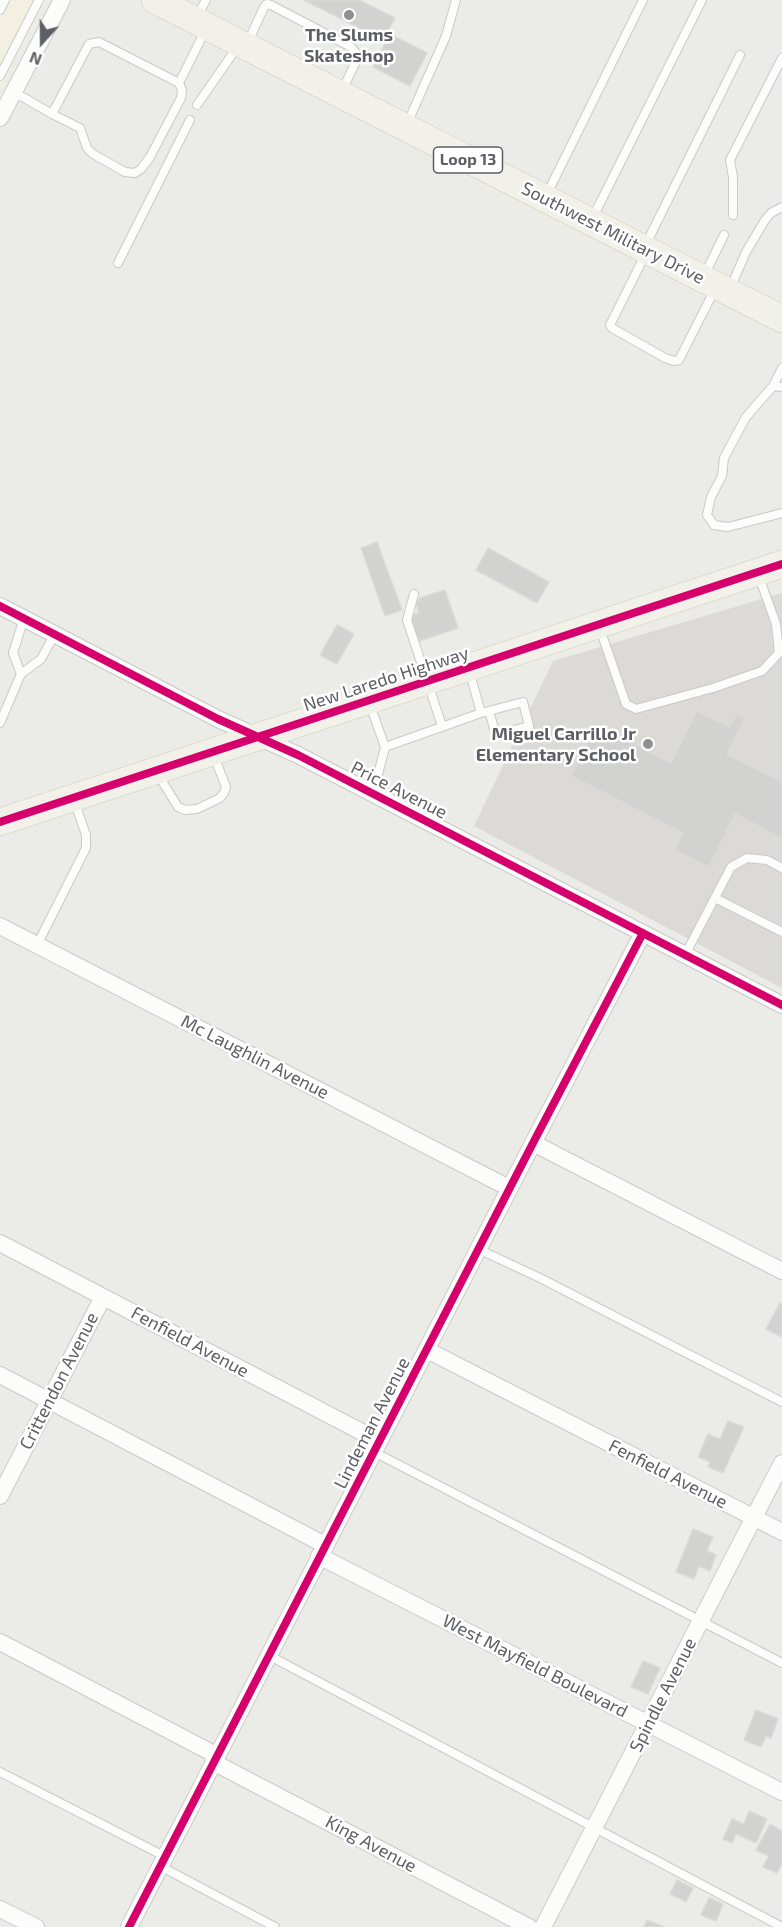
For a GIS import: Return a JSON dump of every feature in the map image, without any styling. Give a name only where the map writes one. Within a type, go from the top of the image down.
[{"type":"main road","name":"Southwest Military Drive","points":[[155,0],[203,16],[243,45],[782,319]]},
{"type":"main road","name":"New Laredo Highway","points":[[0,822],[770,568]]},
{"type":"street","points":[[0,118],[62,0]]},
{"type":"street","name":"Price Avenue","points":[[0,606],[218,719],[298,755],[782,1005]]},
{"type":"street","name":"Mc Laughlin Avenue","points":[[0,926],[509,1188]]},
{"type":"street","name":"Lindeman Avenue","points":[[129,1927],[532,1143],[643,933]]},
{"type":"street","points":[[532,1143],[782,1271]]},
{"type":"street","name":"Fenfield Avenue","points":[[0,1243],[376,1446]]},
{"type":"street","name":"Crittendon Avenue","points":[[0,1496],[103,1297]]},
{"type":"street","name":"Fenfield Avenue","points":[[427,1350],[782,1532]]},
{"type":"street","name":"West Mayfield Boulevard","points":[[0,1375],[648,1724],[782,1792]]},
{"type":"street","name":"Spindle Avenue","points":[[543,1927],[782,1463]]},
{"type":"street","name":"King Avenue","points":[[0,1642],[529,1927]]},
{"type":"street","points":[[0,1908],[36,1927]]},
{"type":"lane","points":[[0,10],[5,0]]},
{"type":"lane","points":[[0,76],[39,0]]},
{"type":"lane","points":[[405,128],[446,36],[456,0]]},
{"type":"lane","points":[[545,198],[643,0]]},
{"type":"lane","points":[[591,222],[702,0]]},
{"type":"lane","points":[[198,105],[243,45],[267,2],[351,47],[357,54],[358,57],[340,94]]},
{"type":"lane","points":[[179,83],[203,16]]},
{"type":"lane","points":[[14,92],[52,114],[80,128],[87,148],[93,154],[125,172],[135,173],[150,157],[182,90],[179,83],[99,42],[88,44],[52,114]]},
{"type":"lane","points":[[740,55],[610,325],[612,328],[664,358],[679,360],[716,286],[746,252],[765,220],[771,213],[782,207]]},
{"type":"lane","points":[[733,215],[733,177],[730,160],[782,58]]},
{"type":"lane","points":[[118,263],[190,120]]},
{"type":"lane","points":[[716,286],[724,235]]},
{"type":"lane","points":[[782,368],[777,387],[746,417],[729,447],[724,458],[722,476],[711,497],[707,515],[714,525],[728,527],[782,513]]},
{"type":"lane","points":[[599,626],[626,704],[636,710],[713,688],[762,671],[780,656],[770,568]]},
{"type":"lane","points":[[414,594],[407,620],[442,726]]},
{"type":"lane","points":[[21,674],[13,652],[24,618]]},
{"type":"lane","points":[[0,723],[21,674],[41,659],[55,634]]},
{"type":"lane","points":[[386,747],[442,726],[485,712],[523,702],[529,726],[496,735],[485,712],[468,668]]},
{"type":"lane","points":[[369,701],[386,747],[374,794]]},
{"type":"lane","points":[[156,771],[178,807],[185,810],[197,809],[220,798],[226,787],[213,752]]},
{"type":"lane","points":[[37,945],[86,848],[86,835],[74,798]]},
{"type":"lane","points":[[685,955],[731,867],[747,858],[767,860],[782,868]]},
{"type":"lane","points":[[715,898],[782,932]]},
{"type":"lane","points":[[478,1249],[540,1278],[782,1402]]},
{"type":"lane","points":[[376,1446],[782,1663]]},
{"type":"lane","points":[[268,1655],[782,1927]]},
{"type":"lane","points":[[0,1772],[162,1861],[275,1927]]},
{"type":"shaded area","points":[[0,0],[46,0],[0,90]]},
{"type":"shaded area","name":"Miguel Carrillo Jr Elementary School","points":[[782,593],[782,988],[474,826],[553,661]]},
{"type":"building","points":[[304,0],[359,0],[395,18],[383,40]]},
{"type":"building","points":[[390,34],[427,53],[410,86],[373,67]]},
{"type":"building","points":[[377,542],[402,610],[385,616],[361,548]]},
{"type":"building","points":[[488,548],[549,582],[537,603],[476,570]]},
{"type":"building","points":[[445,590],[458,628],[419,641],[410,615],[419,613],[416,603],[420,598]]},
{"type":"building","points":[[337,625],[354,634],[337,664],[320,655]]},
{"type":"building","points":[[697,711],[730,727],[737,714],[745,718],[727,754],[782,782],[782,838],[735,814],[709,867],[675,850],[683,833],[571,776],[597,725],[671,763]]},
{"type":"building","points":[[780,1303],[782,1304],[782,1337],[766,1329]]},
{"type":"building","points":[[728,1421],[744,1427],[723,1473],[708,1467],[710,1462],[698,1457],[708,1434],[720,1439]]},
{"type":"building","points":[[693,1529],[713,1537],[707,1551],[716,1555],[710,1571],[699,1566],[694,1579],[676,1572]]},
{"type":"building","points":[[643,1661],[660,1668],[648,1694],[631,1687]]},
{"type":"building","points":[[756,1710],[778,1719],[771,1738],[766,1736],[761,1747],[744,1740]]},
{"type":"building","points":[[749,1811],[767,1819],[756,1843],[736,1834],[732,1843],[723,1839],[732,1819],[744,1824]]},
{"type":"building","points":[[770,1824],[782,1831],[782,1863],[777,1873],[763,1867],[769,1856],[756,1850]]},
{"type":"building","points":[[677,1880],[693,1888],[686,1902],[670,1894]]},
{"type":"building","points":[[709,1898],[723,1904],[716,1921],[701,1915]]},
{"type":"building","points":[[647,1920],[664,1927],[644,1927]]},
{"type":"cycle path","points":[[0,822],[782,564]]},
{"type":"cycle path","points":[[0,606],[218,719],[298,755],[782,1005]]},
{"type":"cycle path","points":[[129,1927],[643,933]]},
{"type":"place","name":"The Slums Skateshop","points":[[349,15]]},
{"type":"place","name":"Miguel Carrillo Jr Elementary School","points":[[648,744]]}]
